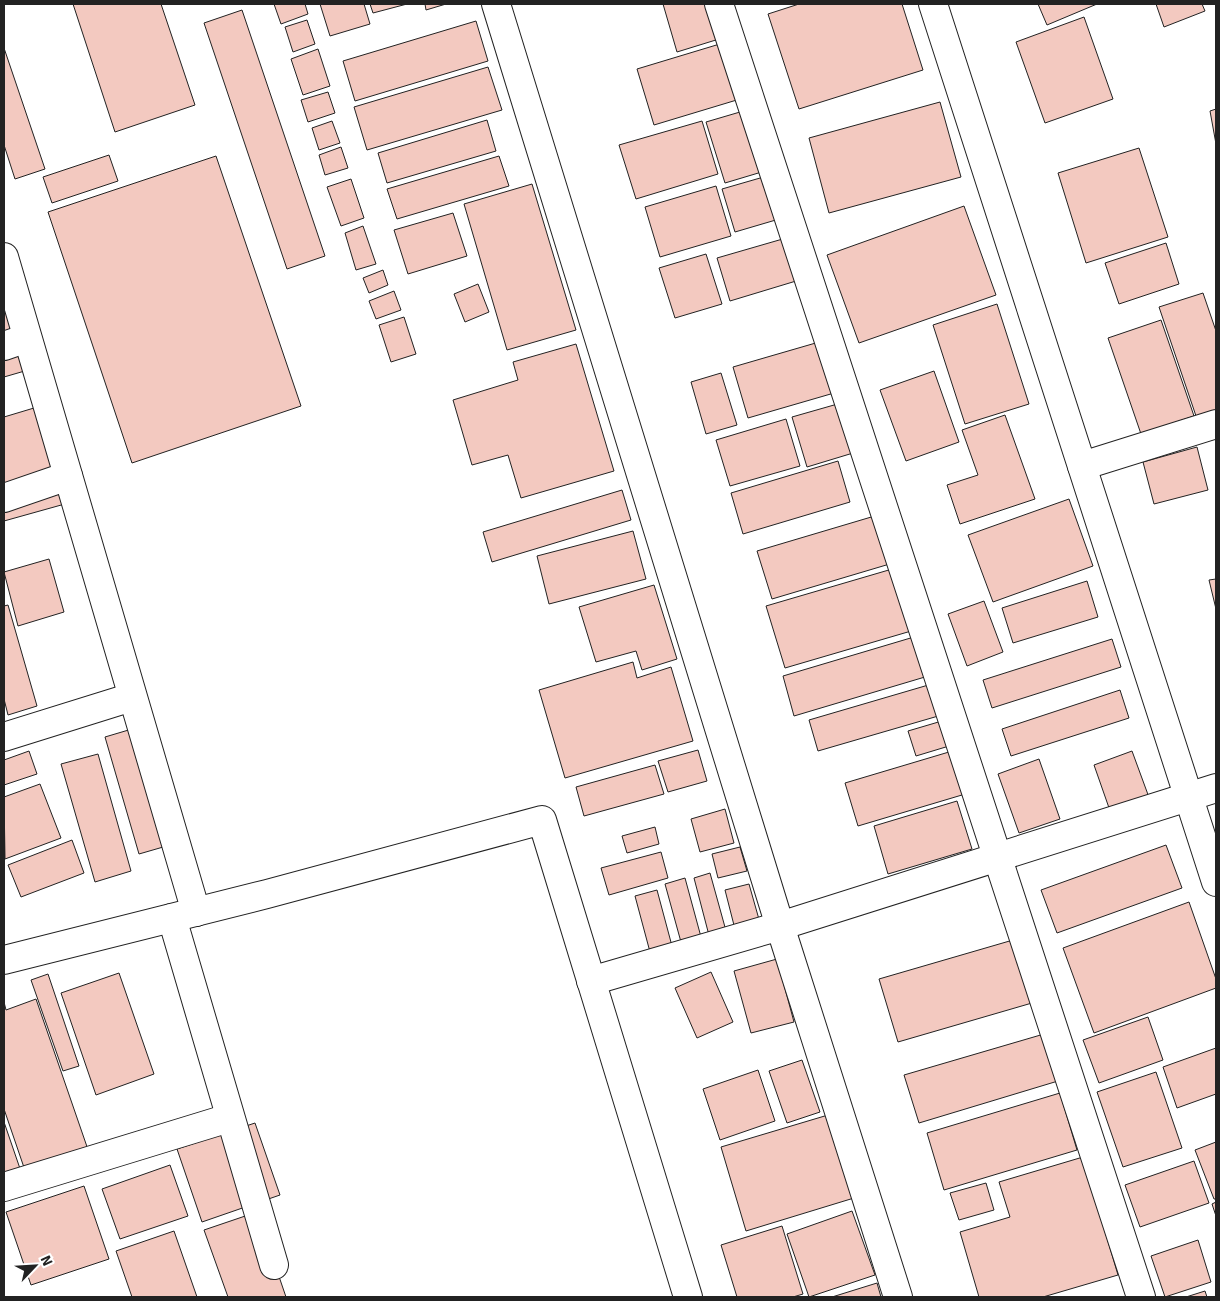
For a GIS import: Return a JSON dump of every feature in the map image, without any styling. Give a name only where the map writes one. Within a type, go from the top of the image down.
[{"type":"street","points":[[496,4],[780,926],[898,1297]]},
{"type":"street","points":[[719,4],[996,858],[1141,1297]]},
{"type":"street","points":[[933,4],[1216,882]]},
{"type":"street","points":[[4,258],[16,342],[68,476],[132,697],[230,1118],[274,1265]]},
{"type":"street","points":[[1082,466],[1216,424]]},
{"type":"street","points":[[4,498],[68,476]]},
{"type":"street","points":[[4,737],[132,697]]},
{"type":"street","points":[[592,981],[780,926],[1216,788]]},
{"type":"street","points":[[4,960],[184,915],[542,820],[688,1297]]},
{"type":"street","points":[[4,1187],[230,1118]]},
{"type":"building","points":[[73,4],[161,4],[195,105],[115,132]]},
{"type":"building","points":[[274,4],[305,4],[308,14],[281,24]]},
{"type":"building","points":[[320,4],[364,4],[370,24],[330,36]]},
{"type":"building","points":[[370,4],[407,4],[373,13]]},
{"type":"building","points":[[425,4],[446,4],[426,10]]},
{"type":"building","points":[[663,4],[723,4],[732,35],[677,52]]},
{"type":"building","points":[[799,4],[902,4],[923,70],[799,109],[768,14]]},
{"type":"building","points":[[1038,4],[1097,4],[1047,25]]},
{"type":"building","points":[[1156,4],[1202,4],[1205,11],[1164,27]]},
{"type":"building","points":[[242,10],[325,256],[287,269],[204,23]]},
{"type":"building","points":[[1084,17],[1113,99],[1045,123],[1016,42]]},
{"type":"building","points":[[307,20],[315,44],[293,52],[285,27]]},
{"type":"building","points":[[476,21],[488,61],[355,101],[343,61]]},
{"type":"building","points":[[733,40],[750,96],[654,125],[637,69]]},
{"type":"building","points":[[4,48],[45,169],[15,179],[4,145]]},
{"type":"building","points":[[318,49],[330,86],[303,95],[291,59]]},
{"type":"building","points":[[488,67],[502,110],[367,150],[354,107]]},
{"type":"building","points":[[328,92],[335,113],[308,122],[301,100]]},
{"type":"building","points":[[940,102],[961,177],[829,213],[809,138]]},
{"type":"building","points":[[757,107],[775,168],[725,183],[706,122]]},
{"type":"building","points":[[1216,109],[1216,144],[1210,111]]},
{"type":"building","points":[[487,120],[496,151],[387,183],[378,153]]},
{"type":"building","points":[[332,121],[340,143],[319,150],[312,128]]},
{"type":"building","points":[[702,121],[718,174],[636,199],[619,145]]},
{"type":"building","points":[[341,147],[348,168],[325,175],[319,155]]},
{"type":"building","points":[[1139,148],[1168,237],[1086,263],[1058,173]]},
{"type":"building","points":[[109,155],[118,181],[52,203],[43,177]]},
{"type":"building","points":[[216,156],[301,406],[132,463],[48,212]]},
{"type":"building","points":[[499,156],[509,186],[397,219],[387,189]]},
{"type":"building","points":[[774,174],[786,217],[735,232],[722,189]]},
{"type":"building","points":[[351,179],[364,218],[341,226],[327,187]]},
{"type":"building","points":[[532,184],[576,330],[507,350],[464,204]]},
{"type":"building","points":[[716,186],[731,236],[660,257],[645,207]]},
{"type":"building","points":[[964,206],[996,295],[859,343],[827,255]]},
{"type":"building","points":[[453,213],[467,256],[408,274],[394,230]]},
{"type":"building","points":[[363,226],[376,264],[356,270],[345,233]]},
{"type":"building","points":[[793,236],[806,278],[730,301],[717,258]]},
{"type":"building","points":[[1166,243],[1179,284],[1119,304],[1105,263]]},
{"type":"building","points":[[706,254],[722,304],[675,318],[659,268]]},
{"type":"building","points":[[4,260],[35,368],[4,377]]},
{"type":"building","points":[[383,270],[388,285],[369,293],[363,278]]},
{"type":"building","points":[[478,284],[489,312],[465,322],[454,294]]},
{"type":"building","points":[[394,291],[401,310],[376,319],[369,301]]},
{"type":"building","points":[[1203,293],[1216,331],[1216,410],[1196,416],[1159,307]]},
{"type":"building","points":[[997,304],[1029,404],[965,424],[933,325]]},
{"type":"building","points":[[404,317],[416,354],[391,362],[379,325]]},
{"type":"building","points":[[1161,320],[1194,416],[1141,434],[1108,338]]},
{"type":"building","points":[[826,340],[841,391],[748,418],[733,367]]},
{"type":"building","points":[[576,344],[614,471],[521,498],[508,455],[472,465],[453,400],[518,380],[513,362]]},
{"type":"building","points":[[934,371],[959,442],[906,461],[880,390]]},
{"type":"building","points":[[721,373],[737,425],[706,434],[691,382]]},
{"type":"building","points":[[848,401],[863,450],[807,467],[792,417]]},
{"type":"building","points":[[44,405],[72,502],[4,521],[4,417]]},
{"type":"building","points":[[1005,415],[1035,499],[960,524],[947,485],[978,475],[962,430]]},
{"type":"building","points":[[786,419],[800,466],[730,486],[716,440]]},
{"type":"building","points":[[1197,447],[1208,490],[1154,504],[1143,462]]},
{"type":"building","points":[[838,461],[850,502],[743,534],[731,493]]},
{"type":"building","points":[[622,490],[631,520],[492,562],[483,532]]},
{"type":"building","points":[[1069,499],[1093,566],[993,602],[968,535]]},
{"type":"building","points":[[878,515],[893,563],[772,599],[757,551]]},
{"type":"building","points":[[633,531],[646,579],[549,604],[537,556]]},
{"type":"building","points":[[49,559],[64,612],[18,626],[4,572]]},
{"type":"building","points":[[899,567],[918,629],[785,668],[766,606]]},
{"type":"building","points":[[1216,579],[1216,609],[1209,580]]},
{"type":"building","points":[[1087,581],[1098,617],[1013,643],[1002,608]]},
{"type":"building","points":[[654,585],[677,659],[642,670],[636,651],[596,662],[579,607]]},
{"type":"building","points":[[984,601],[1003,652],[967,666],[948,614]]},
{"type":"building","points":[[8,605],[37,706],[8,715],[4,699],[4,606]]},
{"type":"building","points":[[924,634],[935,674],[794,716],[783,676]]},
{"type":"building","points":[[1112,639],[1121,667],[992,708],[983,680]]},
{"type":"building","points":[[633,662],[637,678],[671,667],[693,741],[565,778],[539,690]]},
{"type":"building","points":[[942,681],[952,712],[818,751],[809,720]]},
{"type":"building","points":[[1120,690],[1129,718],[1011,756],[1002,729]]},
{"type":"building","points":[[952,718],[959,743],[916,756],[908,731]]},
{"type":"building","points":[[142,726],[177,843],[139,854],[105,737]]},
{"type":"building","points":[[959,749],[972,792],[858,826],[845,783]]},
{"type":"building","points":[[698,750],[707,781],[668,792],[658,761]]},
{"type":"building","points":[[29,751],[37,774],[4,785],[4,760]]},
{"type":"building","points":[[1132,751],[1154,811],[1115,825],[1094,765]]},
{"type":"building","points":[[98,754],[131,871],[95,882],[61,764]]},
{"type":"building","points":[[1039,759],[1060,819],[1019,833],[998,774]]},
{"type":"building","points":[[655,765],[664,794],[584,816],[576,787]]},
{"type":"building","points":[[40,784],[61,838],[5,859],[4,797]]},
{"type":"building","points":[[957,801],[972,849],[888,874],[874,826]]},
{"type":"building","points":[[725,809],[734,843],[700,852],[691,819]]},
{"type":"building","points":[[655,827],[659,844],[627,853],[622,836]]},
{"type":"building","points":[[72,840],[84,873],[21,897],[8,865]]},
{"type":"building","points":[[1166,845],[1182,888],[1057,933],[1041,890]]},
{"type":"building","points":[[740,847],[747,871],[718,878],[712,854]]},
{"type":"building","points":[[661,852],[668,878],[609,895],[601,868]]},
{"type":"building","points":[[710,873],[728,938],[711,943],[694,878]]},
{"type":"building","points":[[685,878],[704,948],[684,953],[665,884]]},
{"type":"building","points":[[749,884],[762,930],[737,937],[725,890]]},
{"type":"building","points":[[657,890],[672,946],[650,952],[635,896]]},
{"type":"building","points":[[1189,902],[1216,979],[1216,988],[1094,1033],[1063,948]]},
{"type":"building","points":[[1013,940],[1032,1003],[898,1042],[879,979]]},
{"type":"building","points":[[777,959],[794,1022],[751,1033],[734,971]]},
{"type":"building","points":[[711,972],[733,1022],[697,1038],[675,988]]},
{"type":"building","points":[[119,973],[154,1074],[96,1095],[61,993]]},
{"type":"building","points":[[48,974],[79,1066],[63,1071],[31,980]]},
{"type":"building","points":[[36,999],[94,1167],[31,1188],[4,1109],[4,1002],[6,1010]]},
{"type":"building","points":[[1148,1017],[1163,1060],[1099,1083],[1083,1040]]},
{"type":"building","points":[[1044,1034],[1058,1081],[919,1123],[904,1075]]},
{"type":"building","points":[[1216,1048],[1216,1094],[1177,1108],[1163,1067]]},
{"type":"building","points":[[802,1060],[820,1112],[787,1123],[769,1071]]},
{"type":"building","points":[[758,1070],[775,1121],[720,1140],[703,1089]]},
{"type":"building","points":[[1156,1072],[1182,1148],[1123,1167],[1097,1092]]},
{"type":"building","points":[[1060,1093],[1077,1150],[944,1190],[927,1133]]},
{"type":"building","points":[[828,1115],[854,1198],[746,1231],[721,1147]]},
{"type":"building","points":[[4,1122],[27,1189],[4,1197]]},
{"type":"building","points":[[255,1123],[280,1195],[202,1222],[177,1149]]},
{"type":"building","points":[[1216,1142],[1216,1199],[1214,1199],[1195,1150]]},
{"type":"building","points":[[1083,1157],[1118,1275],[1043,1297],[979,1297],[960,1232],[1010,1217],[999,1182]]},
{"type":"building","points":[[1194,1161],[1209,1203],[1140,1227],[1125,1185]]},
{"type":"building","points":[[170,1165],[188,1216],[120,1239],[102,1189]]},
{"type":"building","points":[[986,1183],[994,1210],[959,1220],[950,1193]]},
{"type":"building","points":[[84,1186],[109,1259],[31,1285],[6,1212]]},
{"type":"building","points":[[1216,1202],[1216,1216],[1212,1204]]},
{"type":"building","points":[[852,1211],[875,1275],[809,1297],[787,1234]]},
{"type":"building","points":[[257,1212],[286,1297],[228,1297],[204,1230]]},
{"type":"building","points":[[782,1226],[803,1294],[793,1297],[737,1297],[721,1245]]},
{"type":"building","points":[[174,1231],[197,1297],[132,1297],[116,1251]]},
{"type":"building","points":[[1198,1240],[1211,1282],[1165,1297],[1151,1256]]},
{"type":"building","points":[[877,1283],[881,1297],[832,1297]]},
{"type":"building","points":[[1205,1291],[1207,1297],[1186,1297]]}]
